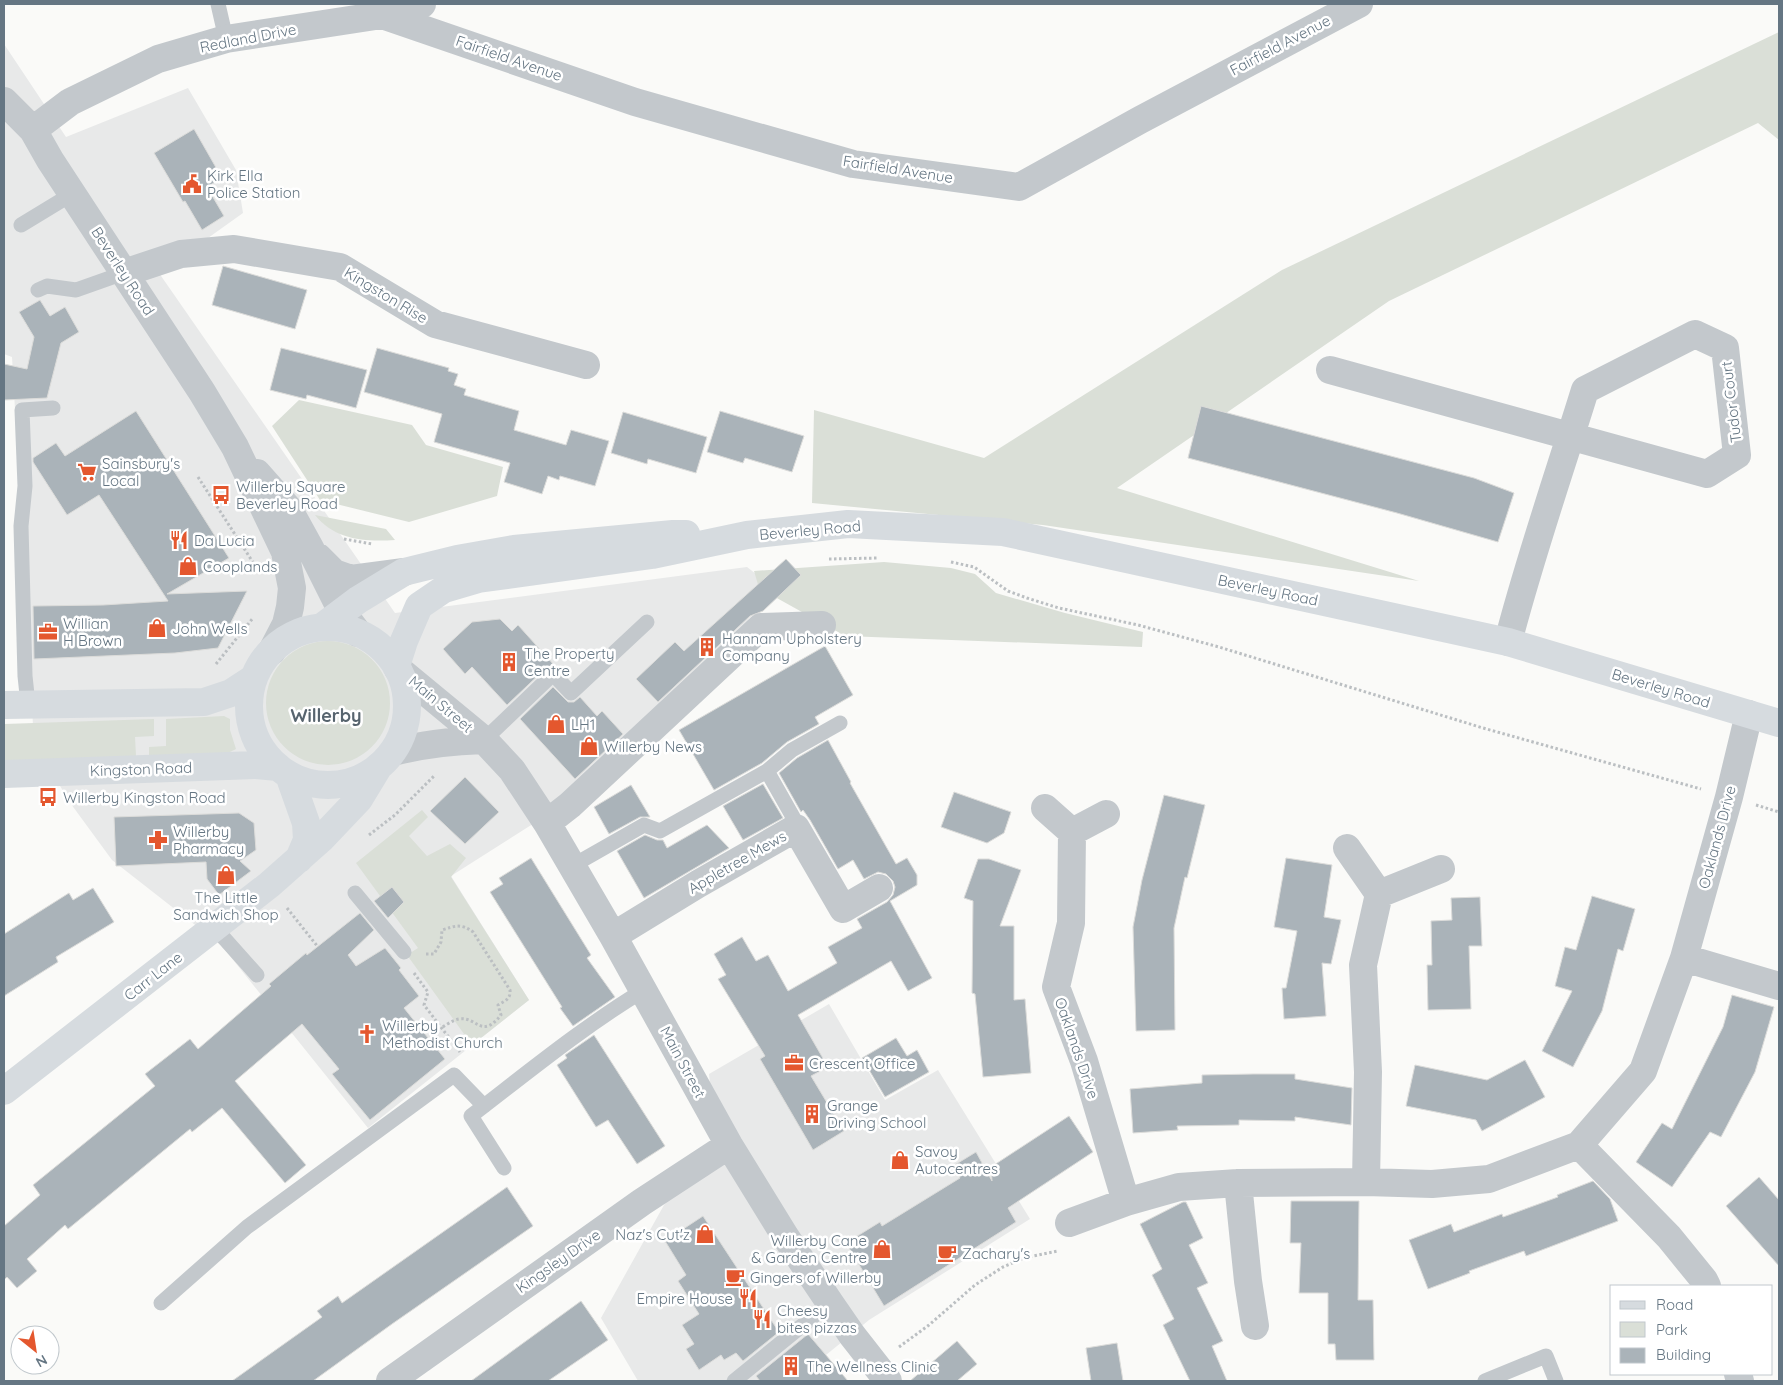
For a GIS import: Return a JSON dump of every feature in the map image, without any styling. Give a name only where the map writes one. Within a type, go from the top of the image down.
[{"type":"main road","name":"Beverley Road","points":[[397,667],[404,642],[419,606],[444,589],[478,579],[652,556],[747,535],[848,524],[1004,532],[1508,642],[1779,723]]},
{"type":"main road","name":"Beverley Road","points":[[341,624],[358,600],[404,572],[457,559],[514,549],[673,534],[747,535]]},
{"type":"main road","points":[[341,624],[375,642],[388,654],[397,667],[406,690],[407,711],[403,732],[386,759],[358,778],[335,784],[319,785],[304,781],[283,771],[266,755],[252,726],[250,702],[254,678],[262,663],[272,651],[286,639],[304,631],[341,624]]},
{"type":"main road","points":[[16,704],[204,702],[231,693],[254,678]]},
{"type":"main road","name":"Carr Lane","points":[[4,1091],[262,892],[299,859],[359,800],[386,759]]},
{"type":"main road","name":"Kingston Road","points":[[4,774],[248,765],[283,771]]},
{"type":"main road","name":"Carr Lane","points":[[283,771],[306,823],[307,840],[299,859]]},
{"type":"street","name":"Redland Drive","points":[[33,130],[70,102],[158,59],[226,39],[382,15],[422,4]]},
{"type":"street","name":"Fairfield Avenue","points":[[382,15],[636,102],[853,164],[1019,188],[1140,120],[1359,4]]},
{"type":"street","name":"Beverley Road","points":[[4,101],[33,130],[72,194],[236,447],[285,552],[292,588],[286,624],[272,651]]},
{"type":"street","name":"Kingston Rise","points":[[124,273],[182,254],[234,249],[340,267],[435,324],[586,365]]},
{"type":"street","name":"Tudor Court","points":[[1330,370],[1570,437],[1707,474],[1737,455],[1725,348],[1695,334],[1585,390],[1570,437],[1553,489],[1508,642]]},
{"type":"street","name":"Beverley Road","points":[[236,447],[288,508],[310,548],[341,624]]},
{"type":"street","name":"Beverley Road","points":[[310,548],[334,573],[351,579],[404,572]]},
{"type":"street","points":[[547,823],[577,798],[761,627],[822,625]]},
{"type":"street","name":"Main Street","points":[[397,667],[484,740],[512,770],[547,823],[613,936],[729,1145],[785,1236],[881,1374]]},
{"type":"street","name":"Oaklands Drive","points":[[1069,1223],[1126,1202],[1179,1187],[1238,1183],[1366,1182],[1432,1184],[1488,1179],[1579,1145],[1643,1072],[1684,958],[1729,797],[1749,714]]},
{"type":"street","name":"Main Street","points":[[386,759],[418,746],[452,741],[484,740]]},
{"type":"street","points":[[1045,808],[1072,832],[1106,814]]},
{"type":"street","name":"Appletree Mews","points":[[613,936],[698,884],[796,828],[843,909],[879,888]]},
{"type":"street","name":"Oaklands Drive","points":[[1072,832],[1071,923],[1056,986],[1084,1061],[1126,1202]]},
{"type":"street","points":[[1347,848],[1379,894],[1363,965],[1368,1072],[1366,1182]]},
{"type":"street","points":[[1379,894],[1441,869]]},
{"type":"street","points":[[1684,958],[1779,986]]},
{"type":"street","name":"Kingsley Drive","points":[[390,1381],[642,1202],[729,1145]]},
{"type":"street","points":[[1579,1145],[1669,1237],[1706,1285]]},
{"type":"street","points":[[1238,1183],[1248,1281],[1256,1326]]},
{"type":"lane","points":[[218,4],[226,39]]},
{"type":"lane","points":[[21,225],[72,194]]},
{"type":"lane","points":[[38,290],[47,286],[76,290],[124,273]]},
{"type":"lane","points":[[16,704],[25,676],[21,526],[25,486],[22,410],[53,408]]},
{"type":"lane","points":[[484,740],[553,674],[571,693],[646,622]]},
{"type":"lane","points":[[572,866],[644,825],[660,831],[767,771],[792,750],[840,723]]},
{"type":"lane","points":[[767,771],[793,816]]},
{"type":"lane","points":[[355,893],[404,957]]},
{"type":"lane","points":[[215,928],[257,975]]},
{"type":"lane","points":[[504,1168],[471,1116],[617,1007],[644,990]]},
{"type":"lane","points":[[161,1303],[247,1227],[454,1075],[484,1106]]},
{"type":"lane","points":[[734,1381],[830,1303]]},
{"type":"lane","points":[[1485,1381],[1546,1356],[1556,1381]]},
{"type":"path","points":[[198,477],[256,567],[258,576]]},
{"type":"path","points":[[827,559],[883,558]]},
{"type":"path","points":[[950,561],[974,567],[1008,591],[1043,603],[1138,625],[1219,647],[1483,728],[1706,790]]},
{"type":"path","points":[[212,666],[218,662],[256,615]]},
{"type":"path","points":[[365,838],[395,815],[439,772]]},
{"type":"path","points":[[1753,804],[1779,812]]},
{"type":"path","points":[[283,903],[318,947]]},
{"type":"path","points":[[441,1028],[459,1019],[487,1027],[495,1022],[500,1015],[498,1005],[511,996],[510,990],[473,932],[466,926],[454,926],[442,930],[441,942],[434,954],[418,954],[404,957],[428,992],[424,1005],[441,1028],[460,1052]]},
{"type":"path","points":[[881,1374],[929,1325],[975,1285],[1003,1267],[1024,1258],[1055,1252],[1066,1246],[1070,1240],[1069,1223]]},
{"type":"shaded area","points":[[4,44],[66,137],[188,88],[236,170],[243,213],[159,273],[395,613],[747,567],[778,591],[574,786],[569,801],[451,876],[529,1000],[368,1128],[222,946],[112,860],[71,804],[34,743],[12,357],[4,354]]},
{"type":"shaded area","points":[[829,1004],[885,1100],[938,1070],[1030,1219],[869,1320],[794,1381],[638,1381],[601,1318],[664,1205],[716,1142],[709,1074]]},
{"type":"green space","points":[[1779,32],[1779,140],[1758,123],[1389,301],[1117,488],[1419,581],[1043,525],[812,503],[814,410],[984,458],[1282,270]]},
{"type":"green space","points":[[299,400],[412,425],[426,445],[503,467],[497,496],[409,522],[320,500],[272,426]]},
{"type":"green space","points":[[315,515],[386,529],[395,540],[351,538],[332,530]]},
{"type":"green space","points":[[884,562],[951,568],[975,574],[996,593],[1065,613],[1143,632],[1142,647],[845,636],[759,588],[754,571]]},
{"type":"green space","points":[[328,641],[352,646],[372,659],[385,679],[390,703],[385,727],[372,747],[352,760],[328,765],[304,760],[284,747],[271,727],[266,703],[271,679],[284,659],[304,646]]},
{"type":"green space","points":[[224,716],[230,719],[230,730],[236,749],[226,754],[149,756],[149,747],[166,746],[166,719]]},
{"type":"green space","points":[[154,719],[154,736],[135,737],[136,756],[4,761],[4,724]]},
{"type":"green space","points":[[422,810],[428,817],[409,836],[427,856],[450,844],[466,858],[451,877],[529,1000],[472,1045],[407,955],[418,948],[356,863]]},
{"type":"building","name":"Kirk Ella Police Station","points":[[194,129],[222,178],[207,187],[224,216],[202,230],[154,153]]},
{"type":"building","points":[[223,266],[307,290],[295,329],[212,305]]},
{"type":"building","points":[[40,300],[50,316],[65,307],[79,332],[61,343],[47,398],[4,400],[4,364],[27,369],[34,337],[19,312]]},
{"type":"building","points":[[281,348],[367,370],[356,408],[307,395],[306,399],[270,390]]},
{"type":"building","points":[[377,348],[449,368],[448,371],[458,374],[454,385],[466,389],[464,395],[519,411],[514,430],[566,445],[571,430],[609,441],[595,486],[560,476],[559,480],[548,476],[542,494],[504,482],[510,463],[434,442],[442,414],[364,392]]},
{"type":"building","points":[[1201,406],[1474,478],[1514,493],[1498,542],[1397,513],[1188,458]]},
{"type":"building","points":[[136,411],[229,558],[167,594],[247,591],[218,648],[175,653],[34,659],[33,606],[103,605],[168,601],[99,495],[67,515],[33,462],[33,458],[56,443],[65,456]]},
{"type":"building","points":[[720,411],[804,436],[792,472],[745,458],[743,463],[707,452]]},
{"type":"building","points":[[623,412],[707,437],[696,473],[648,459],[647,464],[611,453]]},
{"type":"building","name":"Hannam Upholstery Company","points":[[786,559],[801,575],[763,611],[750,616],[658,702],[636,679],[675,642],[684,651]]},
{"type":"building","points":[[500,619],[512,631],[518,625],[554,665],[547,667],[507,705],[472,667],[465,674],[443,649],[472,622]]},
{"type":"building","points":[[825,646],[853,695],[815,717],[819,724],[787,742],[762,763],[714,790],[679,730]]},
{"type":"building","points":[[553,687],[568,702],[574,702],[580,697],[597,716],[602,711],[623,734],[575,779],[520,719]]},
{"type":"building","points":[[828,740],[896,864],[907,858],[917,875],[917,885],[890,901],[932,978],[908,991],[891,961],[798,1015],[828,1067],[811,1076],[844,1131],[813,1150],[760,1059],[765,1056],[718,979],[726,975],[714,954],[742,937],[756,961],[768,955],[788,991],[837,963],[828,947],[862,928],[857,919],[887,902],[893,895],[895,887],[893,881],[886,874],[878,872],[864,879],[853,860],[838,869],[810,820],[803,810],[801,812],[779,773],[797,758]]},
{"type":"building","points":[[465,777],[499,812],[465,844],[430,811]]},
{"type":"building","points":[[763,784],[783,818],[743,840],[723,806]]},
{"type":"building","points":[[631,785],[650,817],[640,817],[609,834],[594,807]]},
{"type":"building","points":[[954,792],[1011,812],[1004,833],[987,843],[941,827]]},
{"type":"building","points":[[1164,795],[1205,805],[1187,878],[1185,877],[1174,928],[1175,1030],[1136,1031],[1133,927],[1142,880]]},
{"type":"building","points":[[239,813],[254,823],[256,850],[240,861],[251,871],[219,895],[207,879],[206,862],[116,866],[114,817]]},
{"type":"building","points":[[707,825],[729,848],[644,898],[617,851],[645,835],[657,840],[663,840],[667,848]]},
{"type":"building","points":[[531,858],[591,955],[587,958],[615,997],[573,1026],[560,1008],[562,1007],[490,892],[503,884],[499,878]]},
{"type":"building","points":[[1286,858],[1332,865],[1324,917],[1341,920],[1331,964],[1322,963],[1326,1016],[1284,1019],[1282,988],[1286,988],[1297,931],[1274,927]]},
{"type":"building","points":[[978,859],[989,859],[1021,870],[1000,926],[1014,926],[1014,1000],[1025,999],[1031,1073],[983,1077],[975,994],[972,993],[973,901],[964,898]]},
{"type":"building","points":[[392,887],[404,902],[388,918],[374,901]]},
{"type":"building","points":[[93,888],[114,922],[56,957],[58,962],[4,996],[4,934],[69,893],[73,900]]},
{"type":"building","points":[[1592,896],[1635,909],[1623,951],[1618,949],[1602,1011],[1573,1067],[1542,1051],[1572,991],[1555,986],[1565,947],[1576,950]]},
{"type":"building","points":[[1480,897],[1482,946],[1469,946],[1471,1009],[1428,1010],[1427,965],[1432,965],[1431,921],[1452,920],[1451,898]]},
{"type":"building","points":[[360,913],[374,930],[348,955],[356,966],[385,948],[419,996],[404,1008],[445,1059],[370,1120],[332,1074],[339,1069],[302,1024],[235,1081],[306,1165],[285,1183],[222,1108],[192,1132],[190,1129],[68,1229],[65,1225],[27,1259],[37,1271],[17,1288],[7,1277],[4,1280],[4,1226],[40,1195],[33,1185],[155,1086],[145,1074],[190,1039],[198,1049],[271,986],[269,984],[306,953],[307,955]]},
{"type":"building","points":[[1732,995],[1774,1007],[1755,1072],[1721,1137],[1710,1132],[1672,1187],[1636,1162],[1662,1123],[1672,1129],[1723,1027]]},
{"type":"building","points":[[594,1035],[665,1146],[637,1164],[608,1120],[596,1127],[557,1065],[567,1058],[565,1055]]},
{"type":"building","points":[[896,1038],[907,1056],[917,1050],[929,1072],[885,1097],[862,1058]]},
{"type":"building","points":[[1525,1060],[1545,1097],[1482,1131],[1476,1120],[1406,1106],[1415,1065],[1487,1080]]},
{"type":"building","points":[[1295,1074],[1295,1079],[1352,1088],[1351,1125],[1295,1117],[1295,1121],[1239,1120],[1239,1125],[1177,1126],[1178,1130],[1133,1133],[1130,1089],[1202,1083],[1202,1075]]},
{"type":"building","points":[[1069,1116],[1093,1152],[1008,1208],[1016,1222],[884,1306],[846,1243],[880,1222],[882,1226],[960,1178],[953,1166],[976,1152],[992,1181],[991,1167]]},
{"type":"building","points":[[1759,1177],[1779,1200],[1779,1266],[1726,1206]]},
{"type":"building","points":[[1593,1181],[1610,1199],[1618,1221],[1526,1256],[1524,1251],[1469,1271],[1470,1273],[1428,1289],[1409,1240],[1451,1224],[1454,1232],[1502,1214],[1503,1217],[1558,1197],[1557,1195]]},
{"type":"building","points":[[507,1187],[533,1226],[313,1381],[232,1381],[322,1317],[317,1311],[338,1296],[342,1303]]},
{"type":"building","points":[[1291,1201],[1359,1201],[1358,1300],[1373,1300],[1374,1360],[1336,1360],[1335,1344],[1328,1344],[1328,1293],[1299,1293],[1301,1243],[1290,1243]]},
{"type":"building","points":[[1186,1202],[1203,1238],[1189,1245],[1208,1283],[1197,1288],[1223,1341],[1212,1346],[1227,1381],[1190,1381],[1163,1325],[1174,1319],[1152,1275],[1162,1269],[1140,1224]]},
{"type":"building","points":[[703,1216],[779,1332],[743,1361],[736,1353],[724,1360],[721,1355],[699,1370],[686,1349],[694,1344],[682,1325],[699,1314],[678,1281],[686,1275],[665,1241]]},
{"type":"building","points":[[581,1301],[608,1340],[548,1381],[471,1381]]},
{"type":"building","name":"The Wellness Clinic","points":[[808,1334],[848,1381],[760,1381],[756,1376]]},
{"type":"building","points":[[957,1341],[977,1364],[957,1381],[910,1381]]},
{"type":"building","points":[[1117,1343],[1123,1381],[1091,1381],[1086,1348]]},
{"type":"place","name":"Kirk Ella Police Station","points":[[192,184]]},
{"type":"place","name":"Sainsbury's Local","points":[[87,472]]},
{"type":"place","name":"Willerby Square Beverley Road","points":[[221,495]]},
{"type":"place","name":"Da Lucia","points":[[179,540]]},
{"type":"place","name":"Cooplands","points":[[188,566]]},
{"type":"place","name":"John Wells","points":[[157,628]]},
{"type":"place","name":"Willian H Brown","points":[[48,632]]},
{"type":"place","name":"Hannam Upholstery Company","points":[[707,647]]},
{"type":"place","name":"The Property Centre","points":[[509,662]]},
{"type":"place","name":"LH1","points":[[556,724]]},
{"type":"place","name":"Willerby News","points":[[589,746]]},
{"type":"place","name":"Willerby Kingston Road","points":[[48,797]]},
{"type":"place","name":"Willerby Pharmacy","points":[[158,840]]},
{"type":"place","name":"The Little Sandwich Shop","points":[[226,875]]},
{"type":"place","name":"Willerby Methodist Church","points":[[367,1034]]},
{"type":"place","name":"Crescent Office","points":[[794,1063]]},
{"type":"place","name":"Grange Driving School","points":[[812,1114]]},
{"type":"place","name":"Savoy Autocentres","points":[[900,1160]]},
{"type":"place","name":"Naz's Cut'z","points":[[705,1234]]},
{"type":"place","name":"Willerby Cane & Garden Centre","points":[[882,1249]]},
{"type":"place","name":"Zachary's","points":[[947,1253]]},
{"type":"place","name":"Gingers of Willerby","points":[[735,1277]]},
{"type":"place","name":"Empire House","points":[[748,1298]]},
{"type":"place","name":"Cheesy bites pizzas","points":[[762,1319]]},
{"type":"place","name":"The Wellness Clinic","points":[[791,1366]]},
{"type":"district","name":"Willerby","points":[[326,715]]}]
